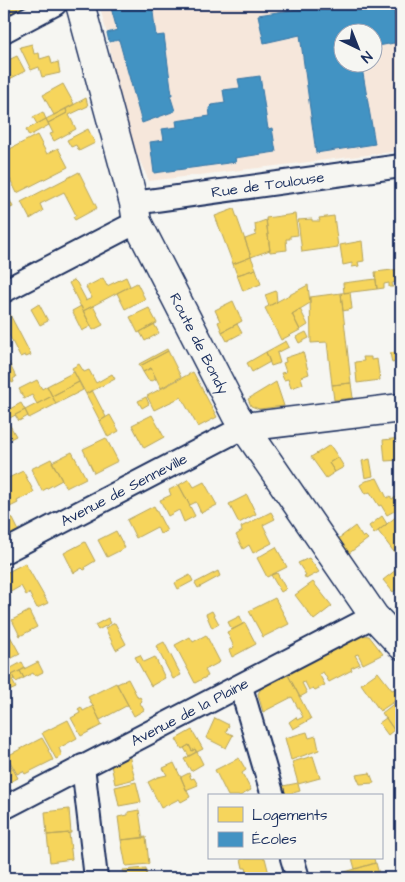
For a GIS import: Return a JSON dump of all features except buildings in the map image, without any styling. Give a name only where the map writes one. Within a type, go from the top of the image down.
[{"type":"street","points":[[4,31],[55,4]]},
{"type":"street","name":"Route de Bondy","points":[[80,4],[136,212],[236,415],[374,616],[401,644]]},
{"type":"street","name":"Rue de Toulouse","points":[[4,291],[136,212],[401,166]]},
{"type":"street","points":[[244,427],[401,408]]},
{"type":"street","name":"Avenue de Senneville","points":[[4,552],[244,427]]},
{"type":"street","name":"Avenue de la Plaine","points":[[4,808],[374,616]]},
{"type":"street","points":[[240,687],[272,794]]},
{"type":"street","points":[[83,766],[96,878]]},
{"type":"street","points":[[293,860],[298,878]]},
{"type":"shaded area","points":[[99,4],[393,4],[396,30],[401,30],[401,151],[149,181],[125,129],[117,105],[109,42]]}]
